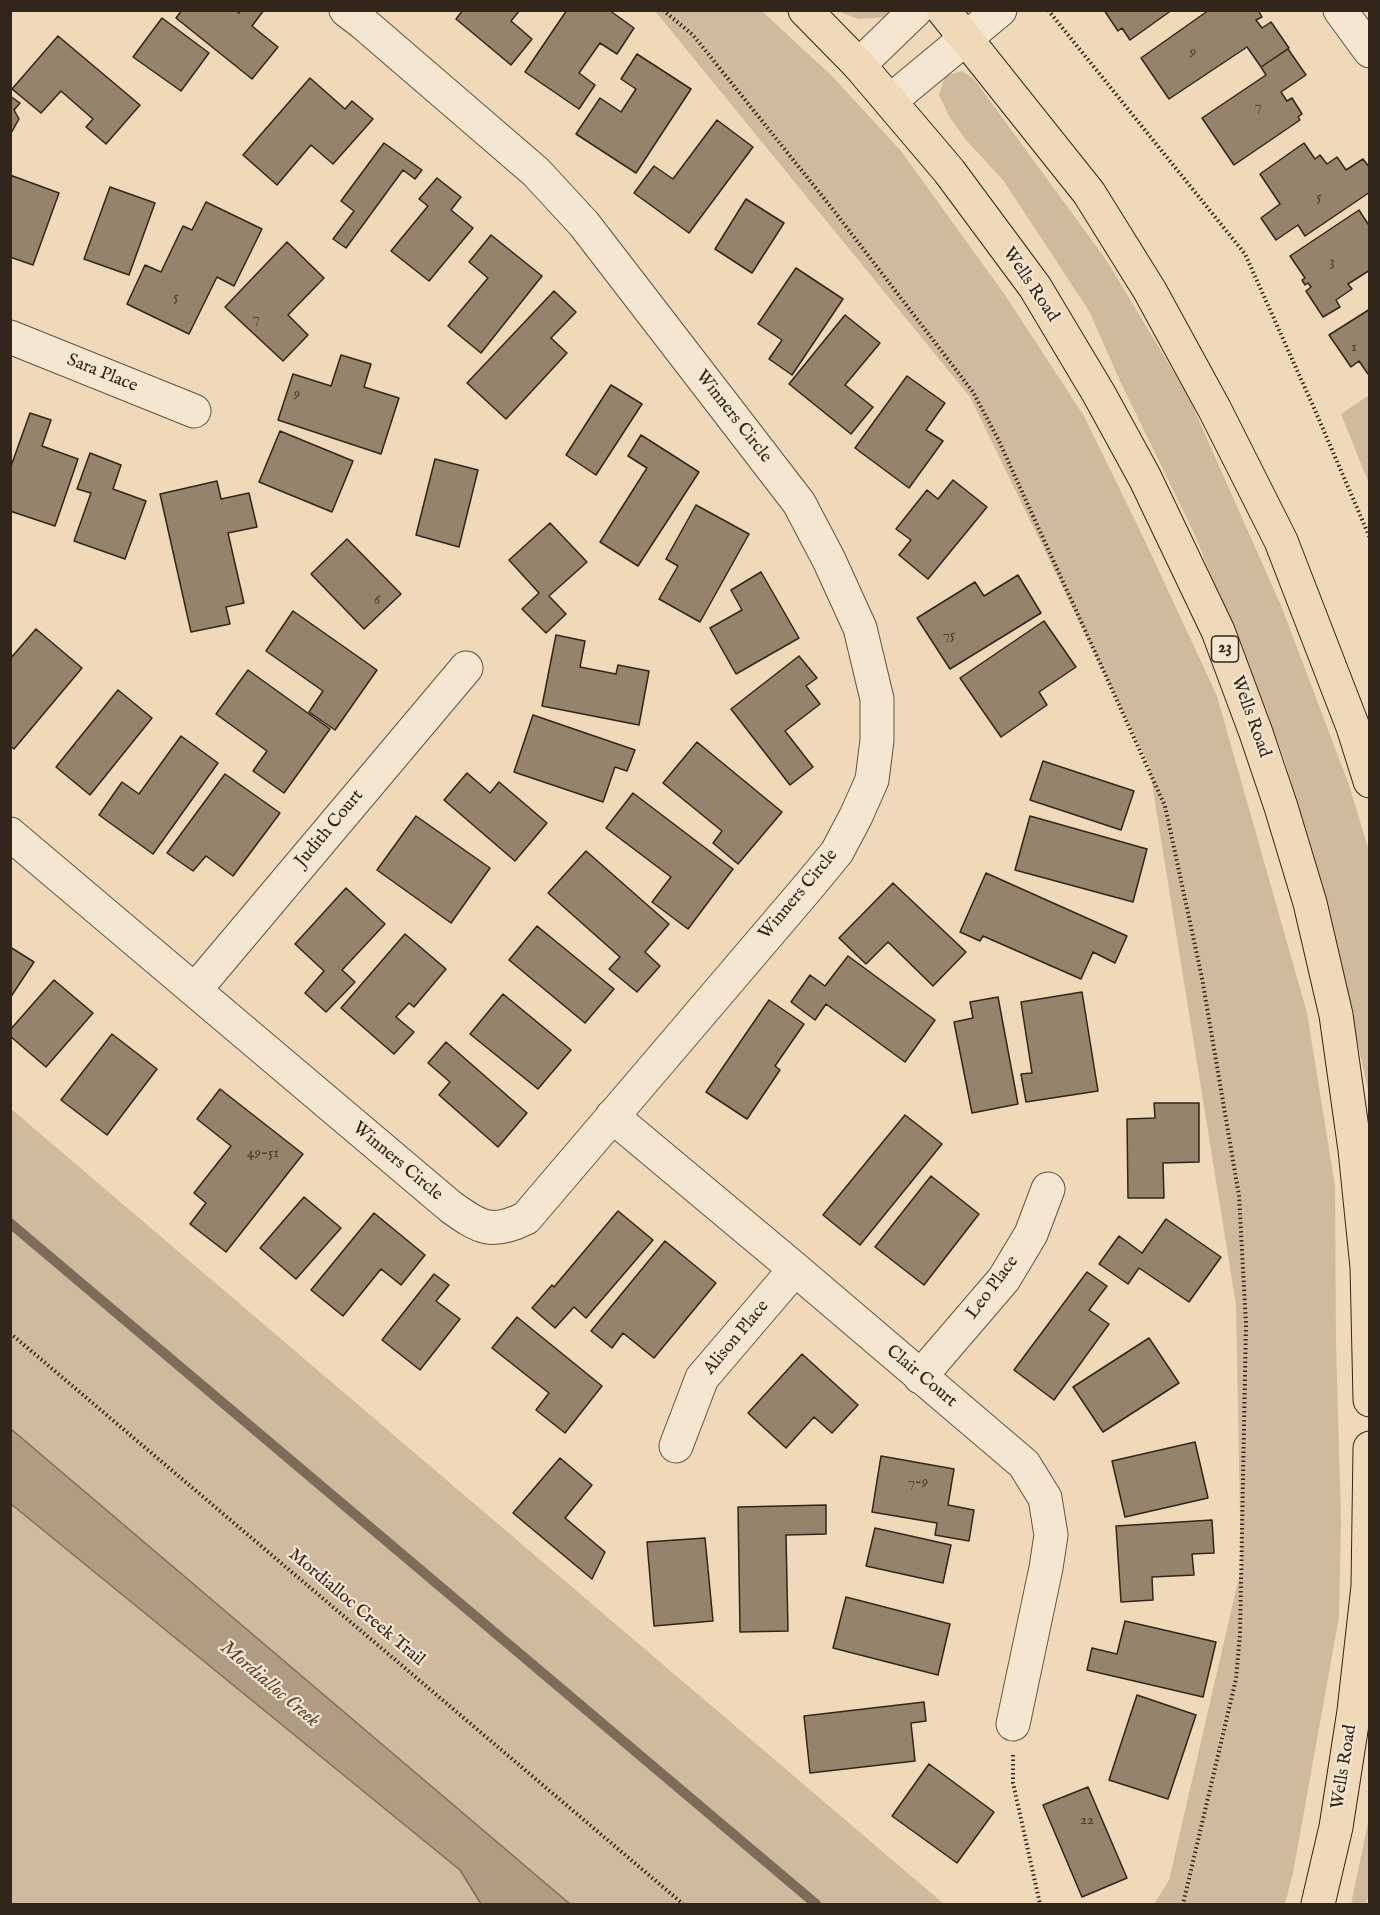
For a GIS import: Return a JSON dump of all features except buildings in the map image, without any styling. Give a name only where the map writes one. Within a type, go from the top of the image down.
[{"type":"main road","name":"Wells Road","points":[[805,10],[859,65],[949,171],[1035,287],[1100,394],[1145,478],[1218,631],[1256,733],[1310,903],[1336,1015],[1355,1150],[1367,1267],[1370,1400]]},
{"type":"main road","points":[[943,10],[1089,193],[1156,301],[1215,410],[1281,541],[1353,727],[1370,781]]},
{"type":"main road","name":"Wells Road","points":[[1318,1905],[1336,1827],[1354,1710],[1368,1586],[1370,1448]]},
{"type":"street","points":[[859,65],[916,10]]},
{"type":"street","points":[[890,101],[1000,10]]},
{"type":"street","points":[[1340,10],[1370,51]]},
{"type":"street","name":"Winners Circle","points":[[10,834],[451,1207],[470,1221],[490,1228],[509,1226],[526,1218],[837,852],[872,780],[877,740],[877,699],[860,628],[829,560],[799,503],[584,224],[536,172],[356,14]]},
{"type":"street","name":"Sara Place","points":[[10,337],[194,411]]},
{"type":"street","name":"Judith Court","points":[[195,990],[466,668]]},
{"type":"street","name":"Clair Court","points":[[612,1116],[1024,1464],[1045,1498],[1051,1534],[1013,1724]]},
{"type":"street","name":"Leo Place","points":[[920,1377],[1004,1279],[1031,1234],[1048,1189]]},
{"type":"street","name":"Alison Place","points":[[676,1446],[702,1378],[795,1269]]},
{"type":"path","points":[[663,10],[693,35],[831,207],[973,392],[998,439],[1165,806],[1202,978],[1239,1196],[1246,1324],[1240,1634],[1236,1679],[1184,1905]]},
{"type":"path","points":[[1048,10],[1245,254],[1370,538]]},
{"type":"path","name":"Mordialloc Creek Trail","points":[[10,1333],[683,1905]]},
{"type":"path","points":[[1013,1724],[1012,1783],[1040,1905]]},
{"type":"shaded area","points":[[655,11],[762,11],[833,77],[901,151],[1005,295],[1084,416],[1217,696],[1307,1013],[1335,1186],[1341,1521],[1339,1617],[1293,1873],[1285,1904],[1154,1904],[1169,1880],[1241,1568],[1236,1305],[1149,765],[970,397]]},
{"type":"shaded area","points":[[837,11],[896,11],[889,17],[859,19]]},
{"type":"shaded area","points":[[962,71],[974,79],[1107,261],[1188,396],[1282,608],[1349,785],[1369,851],[1369,1095],[1330,915],[1284,758],[1194,533],[1121,383],[1089,311],[1003,180],[965,139],[949,116],[939,95],[945,76]]},
{"type":"shaded area","points":[[1369,395],[1369,484],[1341,414]]},
{"type":"shaded area","points":[[10,1108],[944,1904],[570,1904],[11,1429]]},
{"type":"shaded area","points":[[10,1504],[461,1870],[481,1904],[11,1904]]},
{"type":"shaded area","points":[[1369,1818],[1370,1891],[1366,1904],[1351,1904]]},
{"type":"water","name":"Mordialloc Creek","points":[[11,1429],[570,1904],[481,1904],[460,1870],[11,1504]]},
{"type":"waterway","points":[[10,1223],[816,1904]]}]
